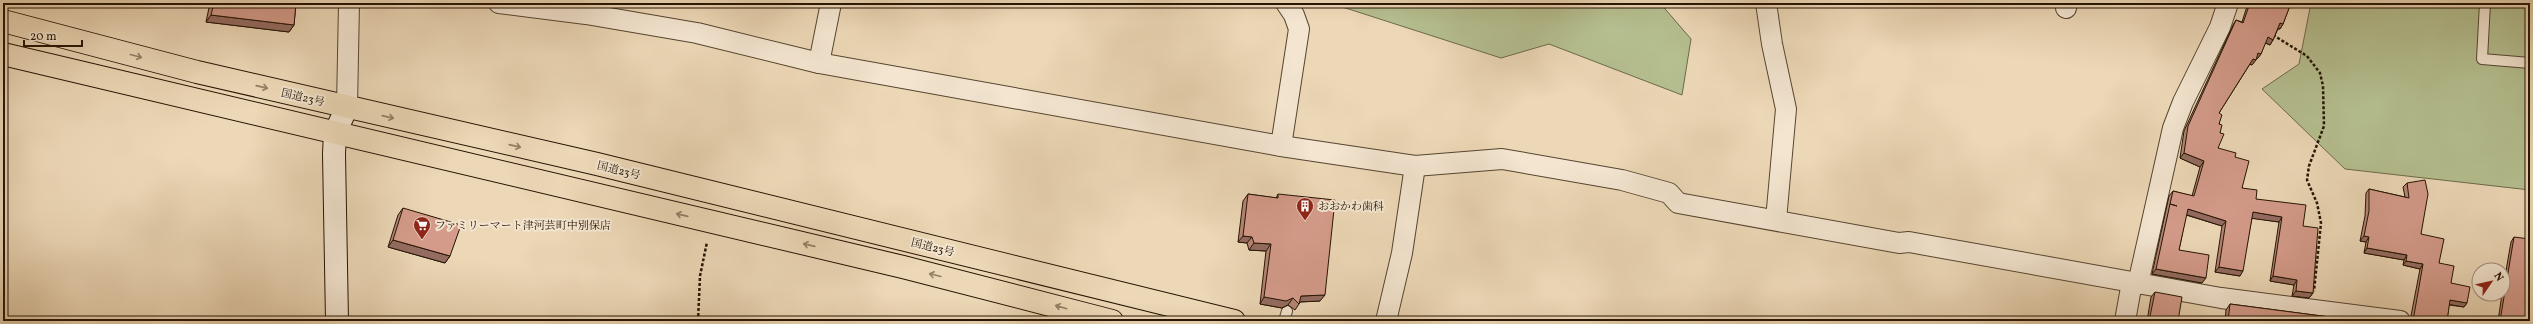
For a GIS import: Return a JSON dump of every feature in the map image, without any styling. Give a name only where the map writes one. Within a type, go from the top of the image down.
[{"type":"highway","name":"国道23号","points":[[3,21],[197,72],[597,164],[1234,321]]},
{"type":"highway","points":[[3,54],[1035,299],[1112,321]]},
{"type":"street","points":[[337,321],[334,154],[335,133],[347,107],[349,3]]},
{"type":"street","points":[[498,3],[586,14],[697,33],[819,63],[1281,146],[1415,166],[1502,159],[1622,180],[1669,193],[1678,202],[1899,243],[1908,242],[2135,283],[2371,319],[2400,321]]},
{"type":"street","points":[[819,63],[831,3]]},
{"type":"street","points":[[1281,146],[1298,29],[1294,16],[1286,3]]},
{"type":"street","points":[[1766,3],[1772,44],[1786,110],[1776,220]]},
{"type":"street","points":[[2125,321],[2173,128],[2182,102],[2220,27],[2228,3]]},
{"type":"street","points":[[1386,321],[1402,253],[1415,166]]},
{"type":"lane","points":[[2485,3],[2482,59],[2530,63]]},
{"type":"path","points":[[2271,35],[2307,56],[2320,73],[2323,86],[2324,126],[2308,166],[2307,180],[2317,203],[2321,223],[2312,310]]},
{"type":"path","points":[[698,321],[700,276],[710,222]]},
{"type":"green space","points":[[1330,3],[1660,3],[1691,39],[1682,95],[1549,44],[1501,58]]},
{"type":"green space","points":[[2311,3],[2530,3],[2530,190],[2345,169],[2262,89],[2299,64]]},
{"type":"building","points":[[214,3],[296,3],[294,25],[211,15]]},
{"type":"building","points":[[2250,3],[2291,3],[2283,24],[2280,23],[2273,40],[2268,37],[2261,54],[2258,53],[2256,60],[2253,59],[2219,113],[2222,115],[2219,124],[2222,125],[2220,133],[2224,134],[2218,148],[2236,153],[2235,157],[2249,161],[2242,188],[2257,190],[2256,199],[2306,205],[2303,226],[2318,228],[2313,293],[2296,291],[2297,280],[2273,276],[2282,217],[2253,212],[2243,271],[2219,267],[2226,221],[2188,209],[2179,250],[2209,255],[2206,278],[2156,269],[2173,191],[2194,196],[2204,161],[2184,153],[2188,126],[2236,20],[2243,23]]},
{"type":"building","points":[[2425,180],[2428,194],[2421,234],[2444,239],[2439,263],[2454,266],[2451,283],[2470,287],[2467,303],[2450,300],[2447,321],[2413,321],[2423,264],[2406,261],[2407,255],[2367,248],[2369,237],[2364,236],[2369,211],[2369,189],[2409,198],[2407,183]]},
{"type":"building","points":[[1248,194],[1278,198],[1278,194],[1335,200],[1325,295],[1301,296],[1299,304],[1293,298],[1286,301],[1264,297],[1271,244],[1254,243],[1252,237],[1243,236]]},
{"type":"building","name":"ファミリーマート津河芸町中別保店","points":[[403,208],[461,225],[450,256],[393,240]]},
{"type":"building","points":[[2514,237],[2530,239],[2530,321],[2500,321],[2503,302],[2511,302],[2510,262]]},
{"type":"building","points":[[2155,292],[2182,297],[2178,321],[2149,321]]},
{"type":"building","points":[[2230,304],[2360,321],[2228,321]]},
{"type":"place","name":"おおかわ歯科","points":[[1305,221]]},
{"type":"place","name":"ファミリーマート津河芸町中別保店","points":[[422,240]]}]
